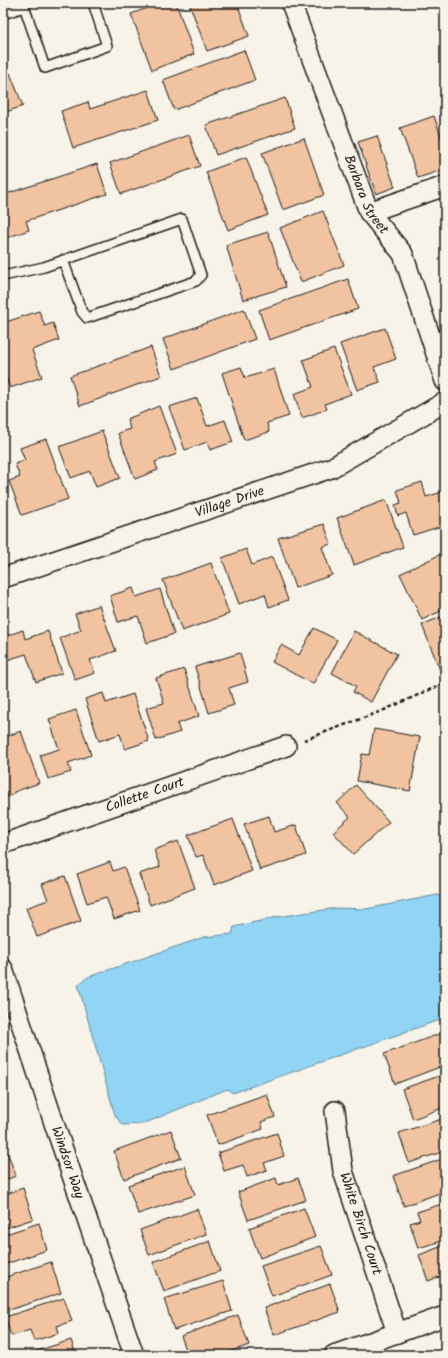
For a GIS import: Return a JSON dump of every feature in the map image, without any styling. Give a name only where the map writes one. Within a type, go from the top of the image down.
[{"type":"street","name":"Barbara Street","points":[[291,3],[369,212],[403,254],[445,381]]},
{"type":"street","points":[[369,212],[445,186]]},
{"type":"street","name":"Village Drive","points":[[3,578],[331,468],[445,402]]},
{"type":"street","name":"Collette Court","points":[[3,844],[286,746]]},
{"type":"street","name":"Windsor Way","points":[[3,969],[56,1129],[134,1355]]},
{"type":"street","name":"White Birch Court","points":[[335,1111],[342,1171],[397,1333]]},
{"type":"street","points":[[334,1355],[445,1316]]},
{"type":"lane","points":[[3,14],[23,5],[45,68],[107,46],[93,3]]},
{"type":"lane","points":[[3,276],[44,267],[63,260],[182,219],[200,275],[196,281],[87,318],[82,312],[63,260]]},
{"type":"path","points":[[286,746],[382,711],[445,683]]},
{"type":"water","points":[[437,895],[445,897],[445,1018],[233,1093],[227,1089],[143,1124],[122,1125],[115,1115],[78,985],[88,977],[204,937],[232,934],[234,927],[277,917],[337,908],[366,909]]},
{"type":"building","points":[[161,3],[176,3],[194,54],[152,70],[131,14]]},
{"type":"building","points":[[189,3],[237,3],[249,36],[207,51]]},
{"type":"building","points":[[244,50],[255,80],[174,110],[163,80]]},
{"type":"building","points":[[10,73],[23,106],[3,113],[3,75]]},
{"type":"building","points":[[148,90],[158,120],[73,148],[61,111],[88,102],[90,109]]},
{"type":"building","points":[[285,98],[295,128],[216,155],[206,125]]},
{"type":"building","points":[[434,116],[445,148],[445,169],[418,178],[400,128]]},
{"type":"building","points":[[189,135],[200,166],[121,194],[110,163]]},
{"type":"building","points":[[377,136],[395,187],[376,194],[358,142]]},
{"type":"building","points":[[304,138],[324,195],[283,210],[262,153]]},
{"type":"building","points":[[246,157],[268,215],[228,230],[206,172]]},
{"type":"building","points":[[97,164],[107,194],[26,221],[29,230],[3,239],[3,195]]},
{"type":"building","points":[[323,211],[344,265],[301,282],[280,228]]},
{"type":"building","points":[[268,232],[286,287],[243,300],[226,245]]},
{"type":"building","points":[[348,279],[358,309],[269,340],[259,310]]},
{"type":"building","points":[[244,309],[255,339],[174,369],[163,339]]},
{"type":"building","points":[[39,311],[45,326],[53,323],[59,340],[32,350],[42,377],[10,388],[3,368],[3,323]]},
{"type":"building","points":[[385,328],[396,359],[374,367],[380,382],[357,390],[340,344]]},
{"type":"building","points":[[151,347],[161,376],[80,406],[70,376]]},
{"type":"building","points":[[334,349],[351,394],[325,404],[327,409],[302,418],[294,394],[313,387],[303,360]]},
{"type":"building","points":[[241,367],[245,378],[274,369],[289,416],[267,423],[269,432],[244,440],[222,373]]},
{"type":"building","points":[[197,398],[207,426],[225,420],[233,442],[210,450],[207,442],[185,450],[169,407]]},
{"type":"building","points":[[159,406],[177,454],[155,462],[158,470],[135,479],[118,433],[130,429],[127,419]]},
{"type":"building","points":[[102,431],[120,478],[96,487],[90,471],[71,478],[59,447]]},
{"type":"building","points":[[46,439],[68,499],[22,515],[9,481],[20,477],[15,464],[25,460],[20,448]]},
{"type":"building","points":[[422,482],[426,497],[445,491],[445,525],[413,535],[406,513],[398,516],[395,505],[401,503],[397,490]]},
{"type":"building","points":[[386,500],[403,547],[354,565],[337,518]]},
{"type":"building","points":[[324,524],[331,544],[322,547],[332,575],[295,588],[278,538]]},
{"type":"building","points":[[246,549],[252,565],[272,557],[288,600],[269,607],[265,594],[239,604],[222,558]]},
{"type":"building","points":[[445,552],[445,609],[422,620],[400,574]]},
{"type":"building","points":[[211,563],[229,614],[182,631],[163,580]]},
{"type":"building","points":[[133,588],[136,597],[160,589],[174,634],[147,643],[138,616],[118,622],[110,596]]},
{"type":"building","points":[[99,605],[116,651],[90,660],[95,673],[75,680],[60,638],[81,630],[75,614]]},
{"type":"building","points":[[445,615],[445,668],[440,670],[422,625]]},
{"type":"building","points":[[314,628],[337,640],[313,684],[272,662],[281,645],[299,655]]},
{"type":"building","points":[[23,630],[25,639],[48,631],[62,673],[36,682],[26,654],[7,660],[3,648],[3,637]]},
{"type":"building","points":[[354,631],[397,654],[371,702],[353,692],[356,686],[332,673]]},
{"type":"building","points":[[240,653],[248,682],[229,688],[234,705],[209,713],[195,667]]},
{"type":"building","points":[[184,669],[199,716],[177,724],[180,732],[156,740],[146,708],[164,703],[156,678]]},
{"type":"building","points":[[103,693],[106,703],[133,694],[149,741],[125,749],[120,734],[99,741],[85,699]]},
{"type":"building","points":[[76,710],[91,755],[68,763],[71,772],[48,779],[40,755],[59,749],[49,719]]},
{"type":"building","points":[[374,729],[420,737],[410,791],[357,781],[362,754],[369,755]]},
{"type":"building","points":[[21,731],[39,783],[14,792],[14,794],[3,799],[3,738]]},
{"type":"building","points":[[356,785],[389,822],[353,854],[333,832],[350,817],[337,803]]},
{"type":"building","points":[[269,816],[274,832],[296,825],[306,855],[260,870],[244,824]]},
{"type":"building","points":[[233,819],[252,871],[214,885],[203,855],[196,857],[188,835]]},
{"type":"building","points":[[178,841],[195,888],[150,905],[139,874],[160,867],[154,850]]},
{"type":"building","points":[[110,862],[113,871],[124,867],[140,910],[114,919],[106,897],[87,903],[77,874]]},
{"type":"building","points":[[65,876],[81,921],[37,937],[26,908],[48,900],[42,884]]},
{"type":"building","points":[[442,1033],[445,1041],[445,1065],[395,1084],[384,1054]]},
{"type":"building","points":[[445,1074],[445,1107],[413,1119],[402,1089]]},
{"type":"building","points":[[267,1094],[275,1117],[261,1122],[263,1129],[218,1145],[207,1115]]},
{"type":"building","points":[[445,1118],[445,1151],[409,1163],[399,1133]]},
{"type":"building","points":[[171,1130],[181,1158],[124,1179],[114,1151]]},
{"type":"building","points":[[277,1133],[284,1156],[264,1163],[267,1170],[247,1177],[243,1165],[224,1171],[218,1153]]},
{"type":"building","points":[[4,1143],[16,1176],[3,1181],[3,1144]]},
{"type":"building","points":[[445,1158],[445,1191],[404,1206],[393,1176]]},
{"type":"building","points":[[185,1166],[195,1195],[138,1214],[128,1185]]},
{"type":"building","points":[[276,1178],[278,1185],[298,1178],[306,1200],[248,1220],[238,1192]]},
{"type":"building","points":[[23,1188],[33,1219],[3,1229],[3,1195]]},
{"type":"building","points":[[445,1203],[445,1240],[418,1248],[410,1223],[420,1220],[417,1212]]},
{"type":"building","points":[[304,1208],[315,1237],[260,1258],[249,1228]]},
{"type":"building","points":[[197,1209],[206,1234],[149,1255],[140,1230]]},
{"type":"building","points":[[39,1223],[47,1250],[3,1265],[3,1235]]},
{"type":"building","points":[[210,1241],[220,1271],[164,1291],[153,1262]]},
{"type":"building","points":[[445,1245],[445,1275],[428,1281],[419,1255]]},
{"type":"building","points":[[321,1246],[332,1275],[272,1296],[261,1266]]},
{"type":"building","points":[[51,1262],[61,1293],[3,1312],[3,1278]]},
{"type":"building","points":[[223,1281],[232,1311],[174,1330],[164,1299]]},
{"type":"building","points":[[330,1284],[340,1312],[274,1335],[264,1308]]},
{"type":"building","points":[[64,1298],[72,1321],[57,1326],[59,1333],[34,1341],[30,1330],[11,1336],[5,1317]]},
{"type":"building","points":[[238,1315],[249,1345],[221,1355],[188,1355],[181,1336]]},
{"type":"building","points":[[71,1340],[76,1355],[24,1355]]}]
